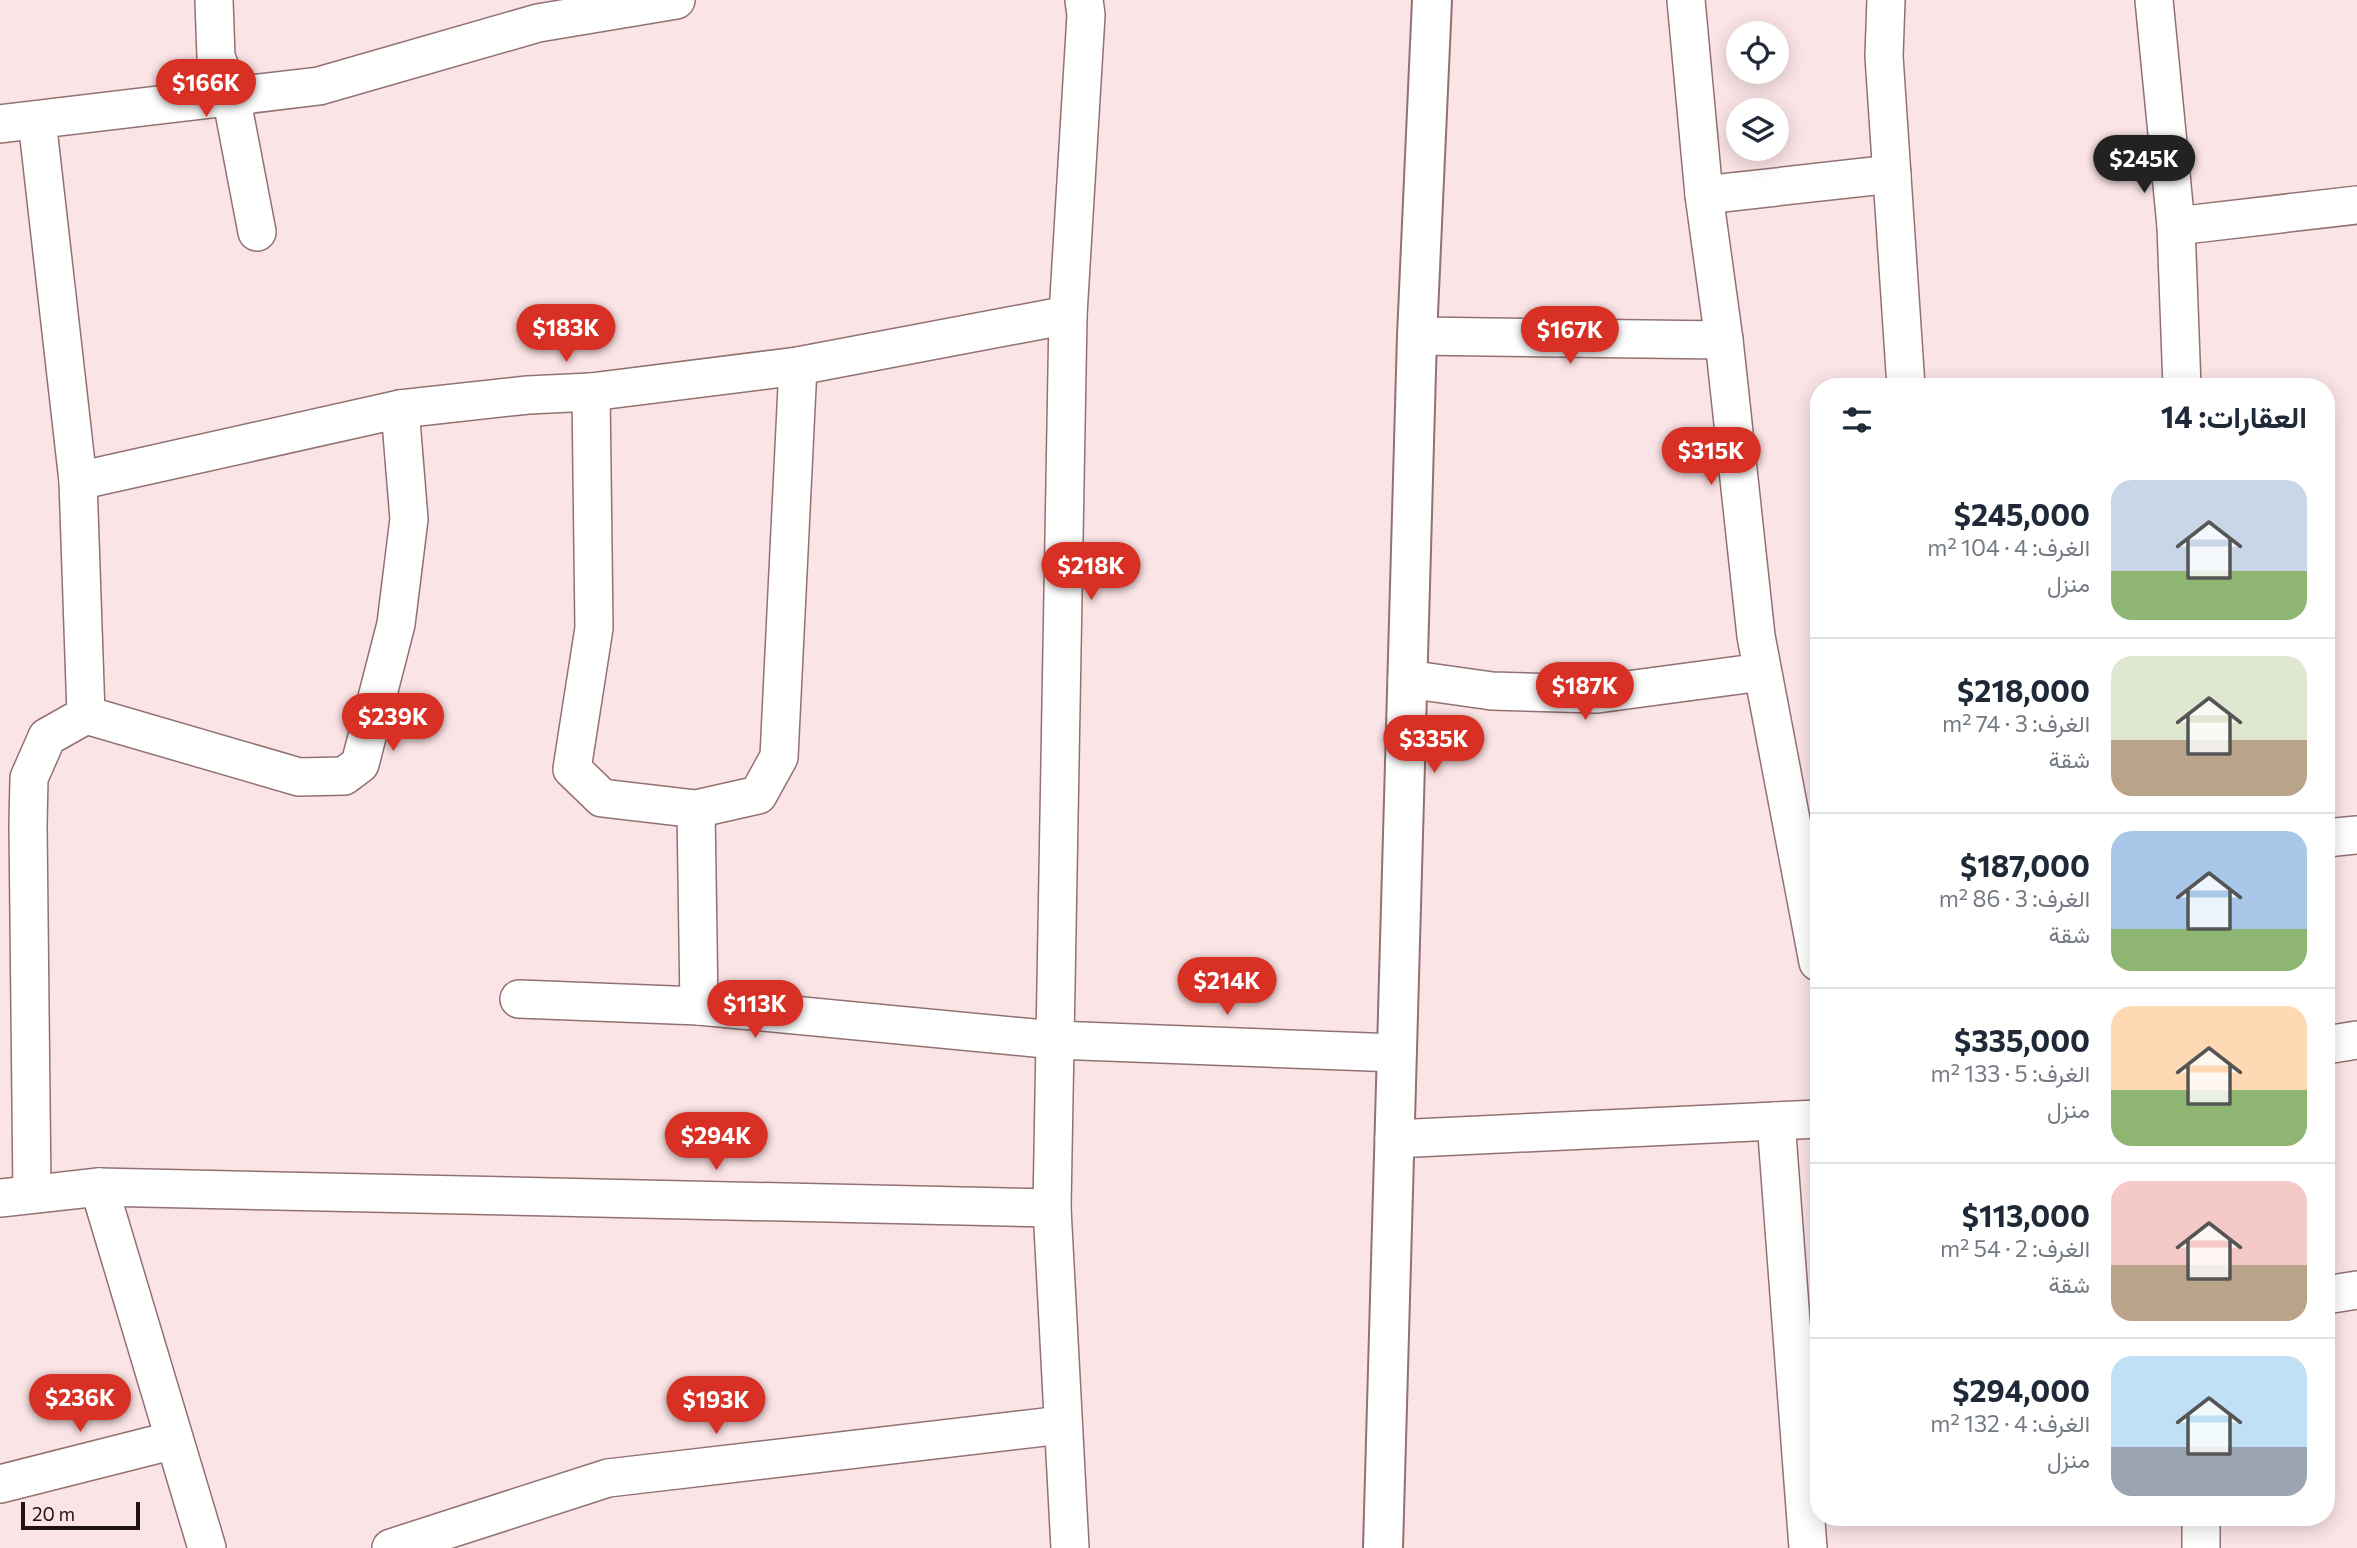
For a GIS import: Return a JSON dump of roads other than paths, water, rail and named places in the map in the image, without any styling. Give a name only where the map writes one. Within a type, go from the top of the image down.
[{"type":"street","points":[[214,0],[216,57],[231,96],[257,232]]},
{"type":"street","points":[[0,124],[319,86],[538,23],[676,0]]},
{"type":"street","points":[[1070,1548],[1052,1208],[1068,315],[1086,15],[1084,0]]},
{"type":"street","points":[[1383,1548],[1417,335],[1432,0]]},
{"type":"street","points":[[1686,0],[1704,195],[1724,340],[1756,636],[1810,921]]},
{"type":"street","points":[[1886,0],[1884,56],[1905,378]]},
{"type":"street","points":[[2154,0],[2176,226],[2182,378]]},
{"type":"street","points":[[37,120],[78,481],[86,715]]},
{"type":"street","points":[[1704,195],[1892,174]]},
{"type":"street","points":[[2176,226],[2357,205]]},
{"type":"street","points":[[78,481],[400,409],[528,395],[591,392],[798,366],[1068,315]]},
{"type":"street","points":[[1417,335],[1724,340]]},
{"type":"street","points":[[591,392],[594,628],[572,769],[602,798],[695,810],[758,795],[779,757],[798,366]]},
{"type":"street","points":[[400,409],[409,519],[396,624],[360,764],[344,776],[299,777],[86,715],[47,737],[29,778],[15,1001],[16,1195],[99,1187],[1052,1208]]},
{"type":"street","points":[[1407,679],[1492,691],[1597,694],[1762,672]]},
{"type":"street","points":[[695,810],[699,1006]]},
{"type":"street","points":[[2335,837],[2357,835]]},
{"type":"street","points":[[519,999],[699,1006],[1055,1040],[1397,1053]]},
{"type":"street","points":[[2335,1044],[2357,1040]]},
{"type":"street","points":[[1394,1139],[1810,1119]]},
{"type":"street","points":[[1776,1121],[1808,1548]]},
{"type":"street","points":[[99,1187],[207,1548]]},
{"type":"street","points":[[2335,1293],[2357,1290]]},
{"type":"street","points":[[391,1548],[608,1478],[1062,1425]]},
{"type":"street","points":[[0,1484],[174,1440]]},
{"type":"street","points":[[2201,1526],[2201,1548]]}]
